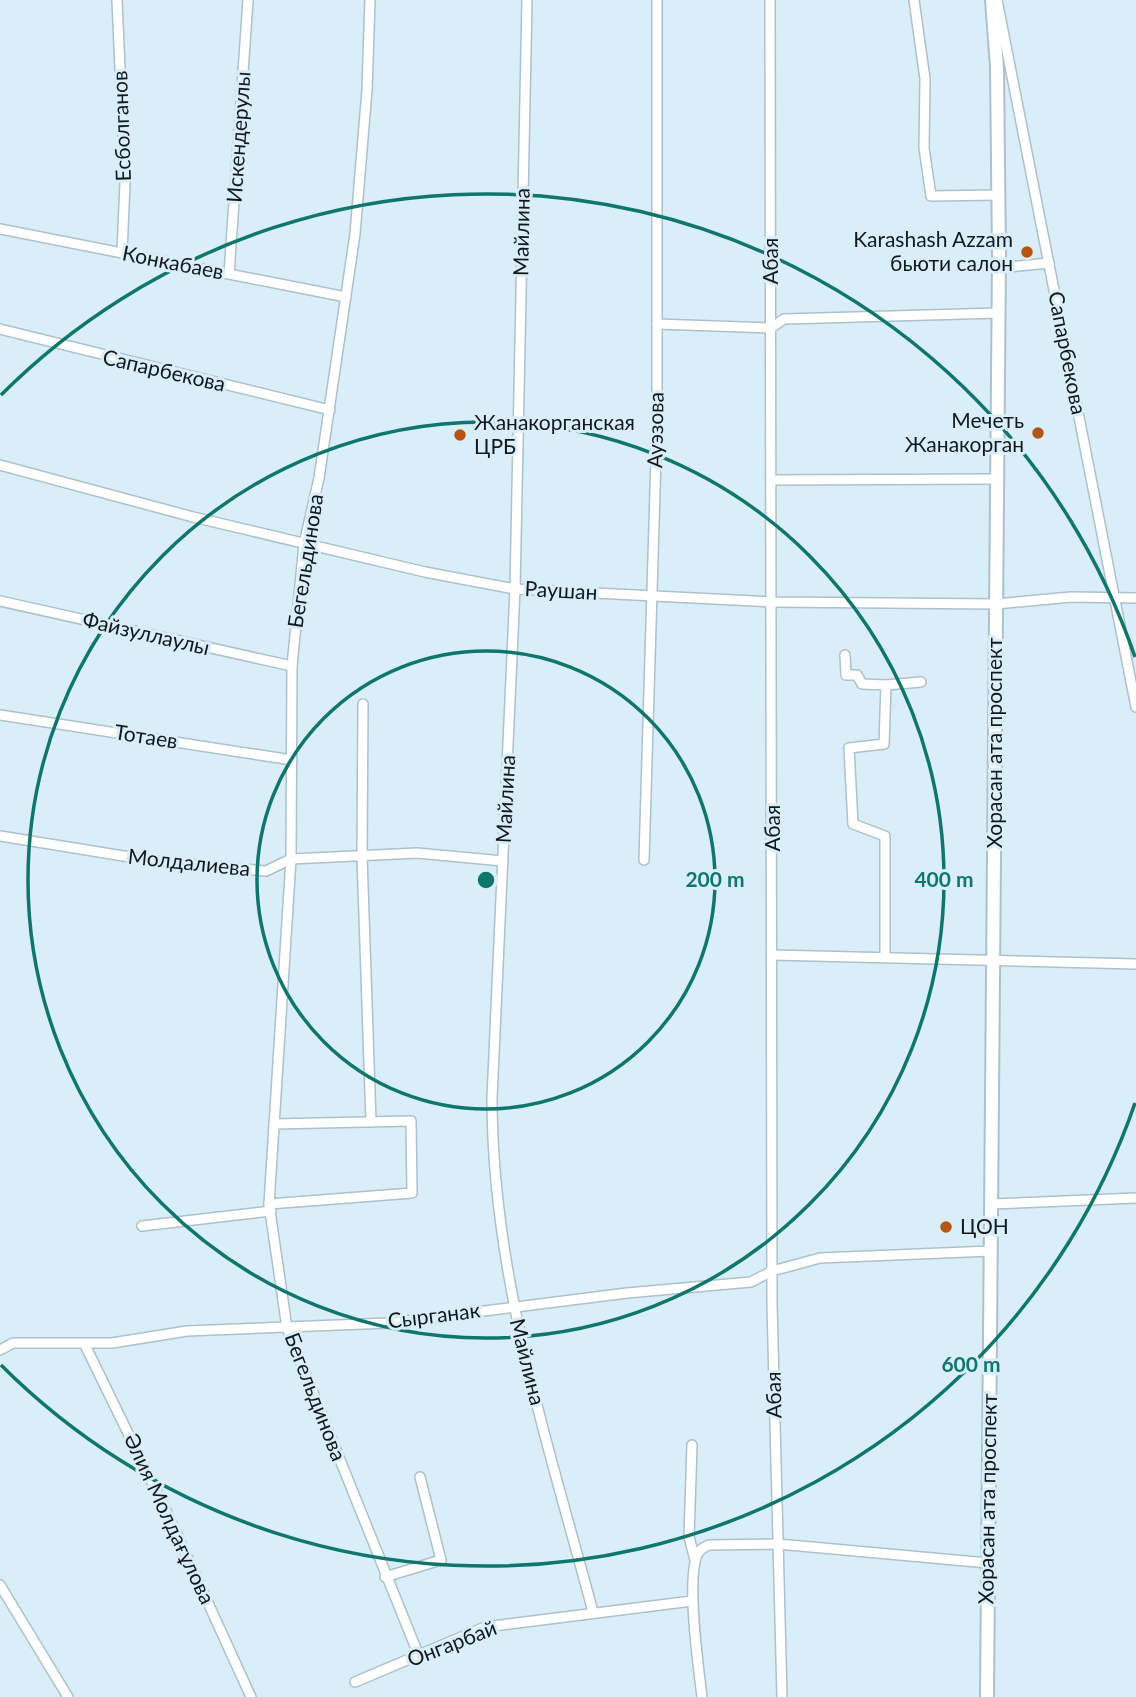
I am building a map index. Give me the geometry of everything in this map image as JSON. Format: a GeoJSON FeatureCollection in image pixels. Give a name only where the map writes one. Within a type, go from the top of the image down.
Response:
{"type":"FeatureCollection","features":[{"type":"Feature","properties":{"kind":"main road","name":"Хорасан ата проспект"},"geometry":{"type":"LineString","coordinates":[[986,1697],[999,313],[995,0]]}},
{"type":"Feature","properties":{"kind":"street","name":"Есболганов"},"geometry":{"type":"LineString","coordinates":[[117,0],[125,183],[122,252]]}},
{"type":"Feature","properties":{"kind":"street","name":"Искендерулы"},"geometry":{"type":"LineString","coordinates":[[229,274],[248,0]]}},
{"type":"Feature","properties":{"kind":"street","name":"Бегельдинова"},"geometry":{"type":"LineString","coordinates":[[370,0],[366,103],[346,297],[319,478],[304,544],[292,666],[291,859],[270,1208],[287,1328],[419,1656]]}},
{"type":"Feature","properties":{"kind":"street","name":"Майлина"},"geometry":{"type":"LineString","coordinates":[[527,0],[515,589],[492,1159],[513,1307],[593,1612]]}},
{"type":"Feature","properties":{"kind":"street","name":"Ауэзова"},"geometry":{"type":"LineString","coordinates":[[644,860],[654,596],[657,0]]}},
{"type":"Feature","properties":{"kind":"street","name":"Абая"},"geometry":{"type":"LineString","coordinates":[[770,0],[772,1271],[782,1697]]}},
{"type":"Feature","properties":{"kind":"street"},"geometry":{"type":"LineString","coordinates":[[915,0],[925,79],[924,148],[931,196],[998,195]]}},
{"type":"Feature","properties":{"kind":"street","name":"Сапарбекова"},"geometry":{"type":"LineString","coordinates":[[995,0],[1136,707]]}},
{"type":"Feature","properties":{"kind":"street","name":"Конкабаев"},"geometry":{"type":"LineString","coordinates":[[0,229],[346,297]]}},
{"type":"Feature","properties":{"kind":"street"},"geometry":{"type":"LineString","coordinates":[[999,268],[1049,262]]}},
{"type":"Feature","properties":{"kind":"street"},"geometry":{"type":"LineString","coordinates":[[657,324],[771,328],[784,319],[999,313]]}},
{"type":"Feature","properties":{"kind":"street","name":"Сапарбекова"},"geometry":{"type":"LineString","coordinates":[[0,329],[330,410]]}},
{"type":"Feature","properties":{"kind":"street","name":"Раушан"},"geometry":{"type":"LineString","coordinates":[[0,465],[304,544],[425,572],[515,589],[772,602],[996,604],[1071,597],[1136,598]]}},
{"type":"Feature","properties":{"kind":"street"},"geometry":{"type":"LineString","coordinates":[[772,480],[997,479]]}},
{"type":"Feature","properties":{"kind":"street","name":"Файзуллаулы"},"geometry":{"type":"LineString","coordinates":[[0,601],[292,666]]}},
{"type":"Feature","properties":{"kind":"street"},"geometry":{"type":"LineString","coordinates":[[845,655],[846,675],[857,675],[862,684],[921,682]]}},
{"type":"Feature","properties":{"kind":"street"},"geometry":{"type":"LineString","coordinates":[[885,957],[885,836],[853,824],[849,748],[884,744],[886,685]]}},
{"type":"Feature","properties":{"kind":"street"},"geometry":{"type":"LineString","coordinates":[[363,704],[362,856],[371,1122]]}},
{"type":"Feature","properties":{"kind":"street","name":"Тотаев"},"geometry":{"type":"LineString","coordinates":[[0,715],[292,760]]}},
{"type":"Feature","properties":{"kind":"street","name":"Молдалиева"},"geometry":{"type":"LineString","coordinates":[[0,836],[199,867],[266,871],[291,859],[417,853],[503,861]]}},
{"type":"Feature","properties":{"kind":"street"},"geometry":{"type":"LineString","coordinates":[[773,955],[1136,964]]}},
{"type":"Feature","properties":{"kind":"street"},"geometry":{"type":"LineString","coordinates":[[142,1226],[270,1208],[412,1193],[411,1121],[274,1125]]}},
{"type":"Feature","properties":{"kind":"street"},"geometry":{"type":"LineString","coordinates":[[991,1204],[1136,1198]]}},
{"type":"Feature","properties":{"kind":"street","name":"Сырганак"},"geometry":{"type":"LineString","coordinates":[[0,1350],[13,1343],[111,1343],[187,1331],[389,1323],[751,1282],[772,1271],[820,1258],[991,1251]]}},
{"type":"Feature","properties":{"kind":"street","name":"Әлия Молдағұлова"},"geometry":{"type":"LineString","coordinates":[[84,1343],[167,1513],[251,1697]]}},
{"type":"Feature","properties":{"kind":"street"},"geometry":{"type":"LineString","coordinates":[[692,1445],[689,1536],[695,1560],[692,1601],[702,1697]]}},
{"type":"Feature","properties":{"kind":"street"},"geometry":{"type":"LineString","coordinates":[[385,1577],[441,1560],[420,1477]]}},
{"type":"Feature","properties":{"kind":"street"},"geometry":{"type":"LineString","coordinates":[[695,1560],[700,1550],[709,1545],[778,1544],[988,1563]]}},
{"type":"Feature","properties":{"kind":"street"},"geometry":{"type":"LineString","coordinates":[[0,1586],[68,1697]]}},
{"type":"Feature","properties":{"kind":"street"},"geometry":{"type":"LineString","coordinates":[[593,1612],[692,1601]]}},
{"type":"Feature","properties":{"kind":"street","name":"Онгарбай"},"geometry":{"type":"LineString","coordinates":[[355,1682],[485,1627],[593,1612]]}},
{"type":"Feature","properties":{"kind":"place","name":"Karashash Azzam бьюти салон"},"geometry":{"type":"Point","coordinates":[1027,252]}},
{"type":"Feature","properties":{"kind":"place","name":"Мечеть Жанакорган"},"geometry":{"type":"Point","coordinates":[1038,433]}},
{"type":"Feature","properties":{"kind":"place","name":"Жанакорганская ЦРБ"},"geometry":{"type":"Point","coordinates":[460,435]}},
{"type":"Feature","properties":{"kind":"place","name":"ЦОН"},"geometry":{"type":"Point","coordinates":[946,1227]}}]}
